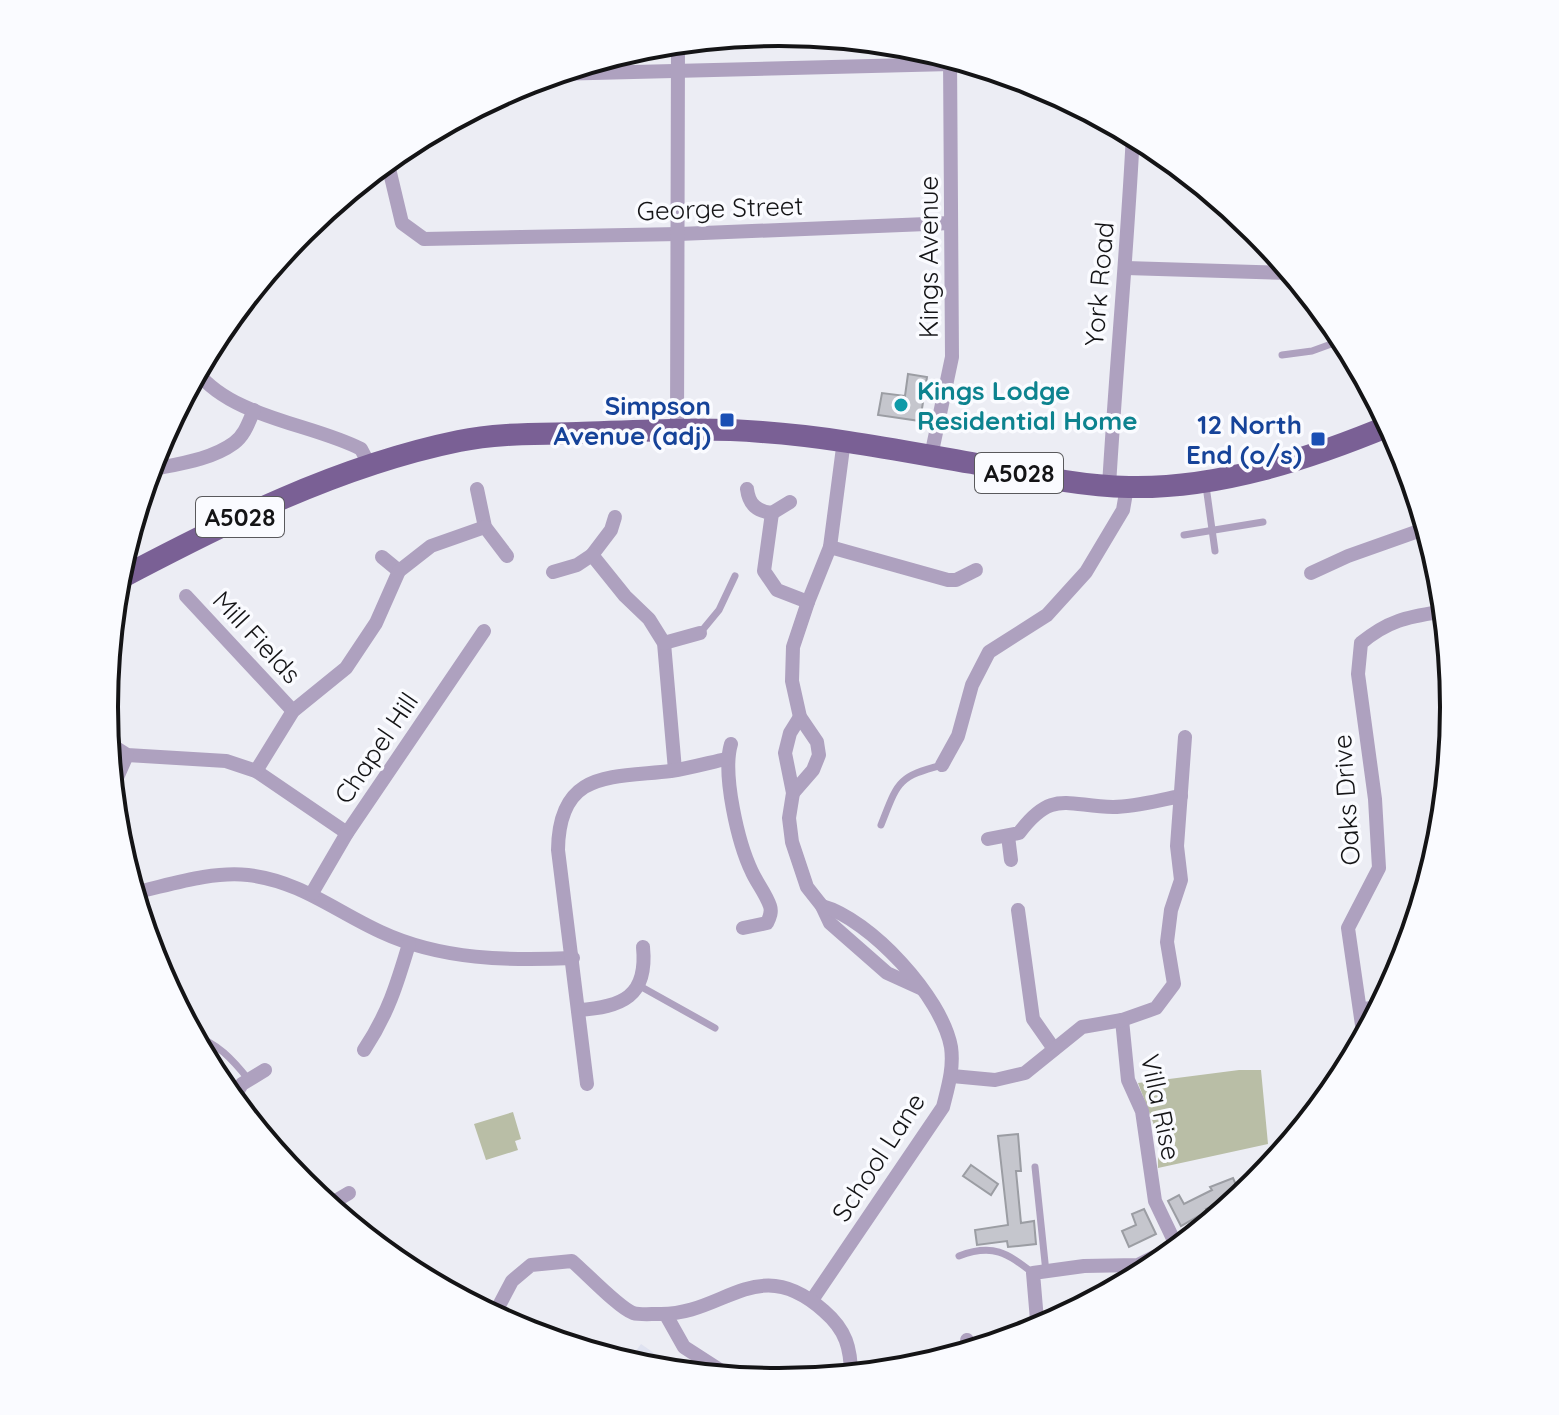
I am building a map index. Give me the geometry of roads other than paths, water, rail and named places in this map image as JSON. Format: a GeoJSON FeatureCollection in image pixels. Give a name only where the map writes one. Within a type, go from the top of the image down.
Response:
{"type":"FeatureCollection","features":[{"type":"Feature","properties":{"kind":"main road","name":"A5028"},"geometry":{"type":"LineString","coordinates":[[132,572],[221,525],[301,491],[370,466],[460,441],[485,438],[538,434],[762,432],[844,440],[1064,482],[1118,486],[1205,481],[1315,454],[1380,429]]}},
{"type":"Feature","properties":{"kind":"street"},"geometry":{"type":"LineString","coordinates":[[677,431],[678,54]]}},
{"type":"Feature","properties":{"kind":"street"},"geometry":{"type":"LineString","coordinates":[[594,73],[919,61]]}},
{"type":"Feature","properties":{"kind":"street","name":"Kings Avenue"},"geometry":{"type":"LineString","coordinates":[[931,456],[952,357],[951,69]]}},
{"type":"Feature","properties":{"kind":"street","name":"York Road"},"geometry":{"type":"LineString","coordinates":[[942,765],[958,736],[972,685],[989,652],[1047,615],[1086,572],[1123,510],[1111,420],[1126,268],[1132,148]]}},
{"type":"Feature","properties":{"kind":"street","name":"George Street"},"geometry":{"type":"LineString","coordinates":[[390,173],[402,223],[424,239],[679,234],[951,223]]}},
{"type":"Feature","properties":{"kind":"street"},"geometry":{"type":"LineString","coordinates":[[1126,268],[1278,273]]}},
{"type":"Feature","properties":{"kind":"street"},"geometry":{"type":"LineString","coordinates":[[205,381],[254,410],[352,444],[361,449],[370,466]]}},
{"type":"Feature","properties":{"kind":"street"},"geometry":{"type":"LineString","coordinates":[[163,467],[197,460],[235,443],[254,410]]}},
{"type":"Feature","properties":{"kind":"street"},"geometry":{"type":"LineString","coordinates":[[793,793],[813,770],[819,755],[817,742],[800,717],[792,681],[793,647],[830,547],[844,440]]}},
{"type":"Feature","properties":{"kind":"street"},"geometry":{"type":"LineString","coordinates":[[477,489],[485,527],[507,556]]}},
{"type":"Feature","properties":{"kind":"street"},"geometry":{"type":"LineString","coordinates":[[747,489],[751,504],[759,512],[772,513],[790,502]]}},
{"type":"Feature","properties":{"kind":"street"},"geometry":{"type":"LineString","coordinates":[[772,513],[764,571],[777,590],[808,602]]}},
{"type":"Feature","properties":{"kind":"street"},"geometry":{"type":"LineString","coordinates":[[553,572],[577,565],[592,555],[611,530],[615,517]]}},
{"type":"Feature","properties":{"kind":"street","name":"Mill Fields"},"geometry":{"type":"LineString","coordinates":[[256,771],[293,711],[346,668],[376,623],[399,571],[431,546],[485,527]]}},
{"type":"Feature","properties":{"kind":"street"},"geometry":{"type":"LineString","coordinates":[[1311,573],[1417,532]]}},
{"type":"Feature","properties":{"kind":"street"},"geometry":{"type":"LineString","coordinates":[[830,547],[948,580],[956,580],[976,570]]}},
{"type":"Feature","properties":{"kind":"street"},"geometry":{"type":"LineString","coordinates":[[592,555],[625,596],[649,619],[664,643],[675,770]]}},
{"type":"Feature","properties":{"kind":"street"},"geometry":{"type":"LineString","coordinates":[[382,557],[399,571]]}},
{"type":"Feature","properties":{"kind":"street","name":"Mill Fields"},"geometry":{"type":"LineString","coordinates":[[186,596],[293,711]]}},
{"type":"Feature","properties":{"kind":"street","name":"Oaks Drive"},"geometry":{"type":"LineString","coordinates":[[1361,1021],[1348,928],[1379,868],[1375,799],[1358,674],[1361,643],[1380,627],[1403,618],[1434,613]]}},
{"type":"Feature","properties":{"kind":"street","name":"Chapel Hill"},"geometry":{"type":"LineString","coordinates":[[312,893],[347,833],[484,631]]}},
{"type":"Feature","properties":{"kind":"street"},"geometry":{"type":"LineString","coordinates":[[664,643],[700,633]]}},
{"type":"Feature","properties":{"kind":"street","name":"School Lane"},"geometry":{"type":"LineString","coordinates":[[800,717],[790,733],[785,753],[793,793],[789,818],[792,842],[807,887],[822,906],[830,923],[887,973],[921,988],[943,1021],[951,1047],[952,1076],[943,1107],[812,1300]]}},
{"type":"Feature","properties":{"kind":"street"},"geometry":{"type":"LineString","coordinates":[[952,1076],[995,1080],[1025,1073],[1082,1027],[1122,1020],[1156,1008],[1174,984],[1167,942],[1171,910],[1181,880],[1177,846],[1185,737]]}},
{"type":"Feature","properties":{"kind":"street"},"geometry":{"type":"LineString","coordinates":[[731,744],[726,759],[738,834],[751,871],[770,906],[771,915],[767,923],[743,928]]}},
{"type":"Feature","properties":{"kind":"street"},"geometry":{"type":"LineString","coordinates":[[119,750],[127,755],[226,761],[256,771],[347,833]]}},
{"type":"Feature","properties":{"kind":"street"},"geometry":{"type":"LineString","coordinates":[[121,769],[127,755]]}},
{"type":"Feature","properties":{"kind":"street"},"geometry":{"type":"LineString","coordinates":[[587,1084],[558,850],[558,833],[564,811],[574,795],[590,782],[726,759]]}},
{"type":"Feature","properties":{"kind":"street"},"geometry":{"type":"LineString","coordinates":[[988,839],[1019,833],[1033,814],[1054,802],[1116,807],[1181,796]]}},
{"type":"Feature","properties":{"kind":"street"},"geometry":{"type":"LineString","coordinates":[[1008,836],[1011,860]]}},
{"type":"Feature","properties":{"kind":"street"},"geometry":{"type":"LineString","coordinates":[[144,890],[211,875],[246,874],[312,893],[348,915],[409,944],[460,955],[510,960],[573,958]]}},
{"type":"Feature","properties":{"kind":"street"},"geometry":{"type":"LineString","coordinates":[[1018,910],[1033,1019],[1054,1049]]}},
{"type":"Feature","properties":{"kind":"street"},"geometry":{"type":"LineString","coordinates":[[364,1050],[383,1021],[394,996],[409,944]]}},
{"type":"Feature","properties":{"kind":"street"},"geometry":{"type":"LineString","coordinates":[[578,1010],[609,1008],[631,994],[641,982],[645,964],[643,947]]}},
{"type":"Feature","properties":{"kind":"street","name":"Villa Rise"},"geometry":{"type":"LineString","coordinates":[[1122,1020],[1128,1080],[1142,1111],[1155,1201],[1173,1239]]}},
{"type":"Feature","properties":{"kind":"street"},"geometry":{"type":"LineString","coordinates":[[239,1089],[265,1070]]}},
{"type":"Feature","properties":{"kind":"street"},"geometry":{"type":"LineString","coordinates":[[338,1200],[349,1193]]}},
{"type":"Feature","properties":{"kind":"street"},"geometry":{"type":"LineString","coordinates":[[499,1306],[512,1281],[531,1265],[572,1261],[632,1312],[666,1315],[687,1311],[752,1286],[781,1285],[812,1300],[834,1320],[851,1349],[851,1365]]}},
{"type":"Feature","properties":{"kind":"street"},"geometry":{"type":"LineString","coordinates":[[1039,1316],[1040,1272],[1084,1266],[1135,1265]]}},
{"type":"Feature","properties":{"kind":"street"},"geometry":{"type":"LineString","coordinates":[[666,1315],[684,1347],[712,1365]]}},
{"type":"Feature","properties":{"kind":"lane"},"geometry":{"type":"LineString","coordinates":[[1282,355],[1312,351],[1332,344]]}},
{"type":"Feature","properties":{"kind":"lane"},"geometry":{"type":"LineString","coordinates":[[1205,481],[1215,551]]}},
{"type":"Feature","properties":{"kind":"lane"},"geometry":{"type":"LineString","coordinates":[[1184,535],[1263,522]]}},
{"type":"Feature","properties":{"kind":"lane"},"geometry":{"type":"LineString","coordinates":[[700,633],[719,610],[735,576]]}},
{"type":"Feature","properties":{"kind":"lane"},"geometry":{"type":"LineString","coordinates":[[881,825],[892,796],[909,775],[942,765]]}},
{"type":"Feature","properties":{"kind":"lane"},"geometry":{"type":"LineString","coordinates":[[638,985],[715,1028]]}},
{"type":"Feature","properties":{"kind":"lane"},"geometry":{"type":"LineString","coordinates":[[1359,1006],[1370,1005]]}},
{"type":"Feature","properties":{"kind":"lane"},"geometry":{"type":"LineString","coordinates":[[208,1040],[238,1065],[249,1080]]}},
{"type":"Feature","properties":{"kind":"lane"},"geometry":{"type":"LineString","coordinates":[[1035,1167],[1040,1272]]}},
{"type":"Feature","properties":{"kind":"lane"},"geometry":{"type":"LineString","coordinates":[[959,1256],[970,1252],[1000,1251],[1040,1272]]}},
{"type":"Feature","properties":{"kind":"place","name":"Kings Lodge Residential Home"},"geometry":{"type":"Point","coordinates":[901,405]}},
{"type":"Feature","properties":{"kind":"place","name":"Simpson Avenue (adj)"},"geometry":{"type":"Point","coordinates":[727,420]}},
{"type":"Feature","properties":{"kind":"place","name":"12 North End (o/s)"},"geometry":{"type":"Point","coordinates":[1318,439]}}]}
